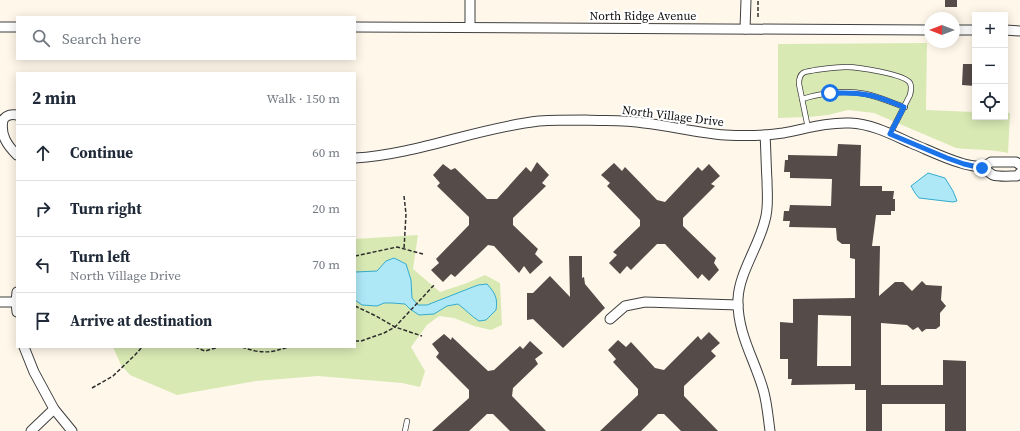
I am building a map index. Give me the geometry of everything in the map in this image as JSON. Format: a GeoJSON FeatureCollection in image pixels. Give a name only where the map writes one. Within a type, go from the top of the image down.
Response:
{"type":"FeatureCollection","features":[{"type":"Feature","properties":{"kind":"street"},"geometry":{"type":"LineString","coordinates":[[470,0],[470,27]]}},
{"type":"Feature","properties":{"kind":"street"},"geometry":{"type":"LineString","coordinates":[[745,29],[746,0]]}},
{"type":"Feature","properties":{"kind":"street"},"geometry":{"type":"LineString","coordinates":[[0,27],[16,27]]}},
{"type":"Feature","properties":{"kind":"street","name":"North Ridge Avenue"},"geometry":{"type":"LineString","coordinates":[[356,27],[924,30]]}},
{"type":"Feature","properties":{"kind":"street"},"geometry":{"type":"LineString","coordinates":[[960,30],[972,30]]}},
{"type":"Feature","properties":{"kind":"street"},"geometry":{"type":"LineString","coordinates":[[1008,30],[1020,30]]}},
{"type":"Feature","properties":{"kind":"street"},"geometry":{"type":"LineString","coordinates":[[16,115],[12,114],[5,118],[0,125],[4,142],[16,153]]}},
{"type":"Feature","properties":{"kind":"street","name":"North Village Drive"},"geometry":{"type":"LineString","coordinates":[[356,158],[408,150],[521,124],[559,120],[643,123],[726,135],[765,135],[836,123],[861,124],[876,128],[947,158],[982,168],[994,175],[1017,176],[1020,173]]}},
{"type":"Feature","properties":{"kind":"street"},"geometry":{"type":"LineString","coordinates":[[765,135],[768,200],[766,218],[761,235],[740,285],[738,305],[741,328],[763,390],[770,431]]}},
{"type":"Feature","properties":{"kind":"street"},"geometry":{"type":"LineString","coordinates":[[982,168],[991,162],[1016,162],[1020,165]]}},
{"type":"Feature","properties":{"kind":"street"},"geometry":{"type":"LineString","coordinates":[[0,302],[16,297]]}},
{"type":"Feature","properties":{"kind":"street"},"geometry":{"type":"LineString","coordinates":[[610,319],[625,306],[645,302],[738,305]]}},
{"type":"Feature","properties":{"kind":"street"},"geometry":{"type":"LineString","coordinates":[[24,348],[34,372],[54,409],[72,431]]}},
{"type":"Feature","properties":{"kind":"street"},"geometry":{"type":"LineString","coordinates":[[31,431],[54,409]]}},
{"type":"Feature","properties":{"kind":"lane"},"geometry":{"type":"LineString","coordinates":[[808,128],[799,81],[803,73],[827,68],[846,67],[891,74],[910,82],[912,90],[890,134]]}},
{"type":"Feature","properties":{"kind":"lane"},"geometry":{"type":"LineString","coordinates":[[802,99],[830,93],[859,93],[877,97],[904,107]]}},
{"type":"Feature","properties":{"kind":"lane"},"geometry":{"type":"LineString","coordinates":[[405,431],[407,421]]}},
{"type":"Feature","properties":{"kind":"path"},"geometry":{"type":"LineString","coordinates":[[758,0],[758,17]]}},
{"type":"Feature","properties":{"kind":"path"},"geometry":{"type":"LineString","coordinates":[[404,196],[406,214],[404,249]]}},
{"type":"Feature","properties":{"kind":"path"},"geometry":{"type":"LineString","coordinates":[[356,256],[396,247],[423,254]]}},
{"type":"Feature","properties":{"kind":"path"},"geometry":{"type":"LineString","coordinates":[[356,341],[361,341],[384,333],[395,327],[435,284]]}},
{"type":"Feature","properties":{"kind":"path"},"geometry":{"type":"LineString","coordinates":[[356,306],[395,327],[422,336]]}},
{"type":"Feature","properties":{"kind":"path"},"geometry":{"type":"LineString","coordinates":[[92,388],[113,376],[141,348]]}},
{"type":"Feature","properties":{"kind":"path"},"geometry":{"type":"LineString","coordinates":[[198,348],[205,351],[216,348]]}},
{"type":"Feature","properties":{"kind":"path"},"geometry":{"type":"LineString","coordinates":[[246,348],[260,352],[275,352],[285,348]]}},
{"type":"Feature","properties":{"kind":"green space"},"geometry":{"type":"Polygon","coordinates":[[[924,43],[924,48],[927,48],[926,110],[972,112],[972,120],[1008,120],[1008,113],[1010,113],[1008,153],[956,148],[874,113],[848,110],[828,115],[778,118],[778,44],[924,43]]]}},
{"type":"Feature","properties":{"kind":"green space"},"geometry":{"type":"Polygon","coordinates":[[[418,235],[413,269],[440,292],[485,275],[500,283],[502,325],[491,330],[474,326],[454,318],[439,316],[427,325],[411,347],[425,371],[420,387],[402,383],[318,376],[256,381],[177,395],[130,375],[121,365],[113,348],[356,348],[356,239],[418,235]]]}},
{"type":"Feature","properties":{"kind":"water"},"geometry":{"type":"Polygon","coordinates":[[[928,173],[945,178],[957,201],[953,202],[919,198],[911,186],[928,173]]]}},
{"type":"Feature","properties":{"kind":"water"},"geometry":{"type":"Polygon","coordinates":[[[394,258],[406,264],[411,280],[412,298],[418,305],[427,305],[478,285],[487,284],[495,296],[497,302],[496,310],[486,320],[479,321],[458,304],[447,306],[434,314],[419,315],[405,304],[384,303],[377,306],[362,305],[356,301],[356,272],[377,271],[386,261],[394,258]]]}},
{"type":"Feature","properties":{"kind":"building"},"geometry":{"type":"Polygon","coordinates":[[[945,0],[957,0],[957,7],[945,7],[945,0]]]}},
{"type":"Feature","properties":{"kind":"building"},"geometry":{"type":"Polygon","coordinates":[[[963,64],[972,64],[972,86],[962,85],[963,64]]]}},
{"type":"Feature","properties":{"kind":"building"},"geometry":{"type":"Polygon","coordinates":[[[838,144],[861,145],[860,186],[882,186],[882,191],[894,191],[893,199],[895,199],[895,211],[891,211],[891,215],[876,215],[872,246],[880,246],[879,296],[895,282],[903,282],[912,291],[922,281],[926,285],[942,286],[941,300],[946,306],[940,313],[940,326],[936,329],[926,329],[922,332],[918,327],[913,330],[907,325],[881,323],[881,385],[943,385],[943,360],[966,361],[966,431],[945,431],[945,404],[882,404],[882,431],[866,431],[866,390],[855,390],[855,384],[791,385],[792,379],[788,379],[788,359],[780,359],[780,322],[793,323],[793,299],[855,298],[855,259],[850,258],[850,244],[842,244],[837,240],[836,228],[789,227],[790,221],[783,221],[784,211],[789,211],[790,205],[831,206],[832,179],[790,178],[790,172],[784,172],[785,160],[788,160],[788,155],[837,156],[838,144]],[[818,315],[817,366],[851,366],[851,316],[818,315]]]}},
{"type":"Feature","properties":{"kind":"building"},"geometry":{"type":"Polygon","coordinates":[[[537,162],[549,175],[542,183],[546,186],[513,218],[513,225],[538,249],[535,254],[543,262],[530,274],[524,266],[519,273],[494,246],[488,245],[455,277],[451,274],[443,282],[431,270],[439,263],[436,259],[469,225],[469,217],[437,186],[440,183],[433,175],[443,164],[451,170],[455,168],[487,199],[497,199],[526,167],[531,172],[537,162]]]}},
{"type":"Feature","properties":{"kind":"building"},"geometry":{"type":"Polygon","coordinates":[[[614,163],[622,171],[625,167],[657,200],[665,202],[698,167],[702,171],[709,164],[720,176],[711,184],[715,186],[683,218],[683,226],[716,258],[714,263],[719,270],[709,281],[702,274],[698,279],[665,244],[657,244],[631,270],[627,266],[620,274],[609,263],[617,255],[613,252],[640,226],[640,220],[607,186],[610,183],[601,175],[614,163]]]}},
{"type":"Feature","properties":{"kind":"building"},"geometry":{"type":"Polygon","coordinates":[[[569,256],[582,256],[582,278],[584,277],[585,284],[605,308],[563,348],[533,319],[527,320],[527,293],[533,293],[550,276],[570,297],[569,256]]]}},
{"type":"Feature","properties":{"kind":"building"},"geometry":{"type":"Polygon","coordinates":[[[709,332],[720,343],[711,351],[716,356],[684,386],[684,396],[718,431],[681,431],[664,414],[658,414],[641,431],[600,431],[638,395],[638,389],[613,362],[616,359],[608,350],[618,340],[626,347],[631,342],[655,368],[664,370],[698,336],[701,340],[709,332]]]}},
{"type":"Feature","properties":{"kind":"building"},"geometry":{"type":"Polygon","coordinates":[[[444,334],[451,340],[452,337],[488,371],[494,370],[520,346],[523,349],[530,341],[543,353],[535,359],[538,364],[513,388],[512,396],[546,431],[510,431],[493,414],[487,414],[469,431],[432,431],[469,398],[469,390],[436,357],[439,353],[432,344],[444,334]]]}},
{"type":"Feature","properties":{"kind":"route"},"geometry":{"type":"LineString","coordinates":[[830,93],[867,94],[904,107],[890,134],[947,158],[982,168]]}}]}
